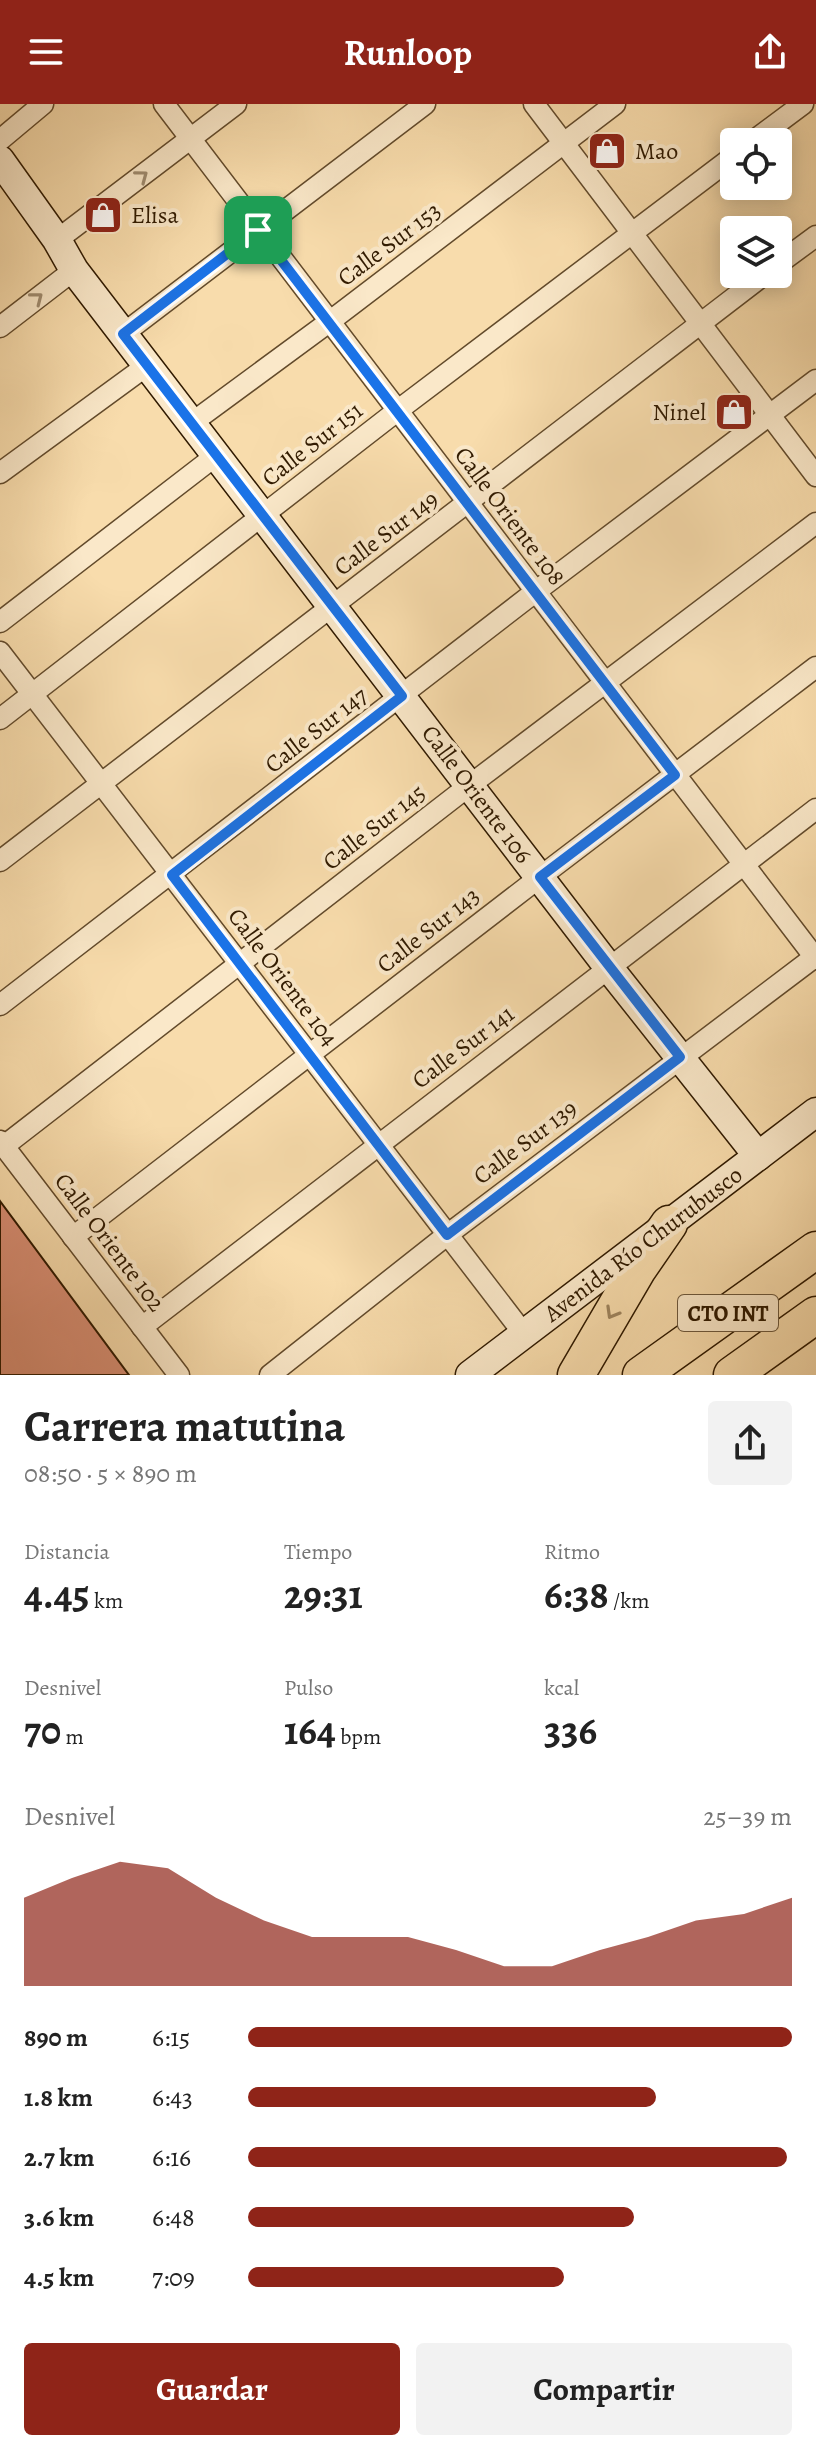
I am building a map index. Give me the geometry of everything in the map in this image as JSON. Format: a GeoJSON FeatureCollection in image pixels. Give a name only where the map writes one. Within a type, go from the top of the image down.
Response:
{"type":"FeatureCollection","features":[{"type":"Feature","properties":{"kind":"highway"},"geometry":{"type":"LineString","coordinates":[[576,1375],[638,1269],[669,1224]]}},
{"type":"Feature","properties":{"kind":"highway","name":"CTO INT"},"geometry":{"type":"LineString","coordinates":[[641,1375],[816,1250]]}},
{"type":"Feature","properties":{"kind":"highway","name":"CTO INT"},"geometry":{"type":"LineString","coordinates":[[732,1375],[816,1315]]}},
{"type":"Feature","properties":{"kind":"street"},"geometry":{"type":"LineString","coordinates":[[0,140],[43,104]]}},
{"type":"Feature","properties":{"kind":"street","name":"Calle Oriente 108"},"geometry":{"type":"LineString","coordinates":[[164,104],[815,957]]}},
{"type":"Feature","properties":{"kind":"street"},"geometry":{"type":"LineString","coordinates":[[57,240],[236,104]]}},
{"type":"Feature","properties":{"kind":"street"},"geometry":{"type":"LineString","coordinates":[[123,334],[425,104]]}},
{"type":"Feature","properties":{"kind":"street"},"geometry":{"type":"LineString","coordinates":[[534,104],[816,476]]}},
{"type":"Feature","properties":{"kind":"street","name":"Calle Sur 153"},"geometry":{"type":"LineString","coordinates":[[193,422],[615,104]]}},
{"type":"Feature","properties":{"kind":"street"},"geometry":{"type":"LineString","coordinates":[[771,128],[803,104]]}},
{"type":"Feature","properties":{"kind":"street","name":"Calle Sur 151"},"geometry":{"type":"LineString","coordinates":[[0,719],[397,411],[720,166]]}},
{"type":"Feature","properties":{"kind":"street","name":"Calle Oriente 106"},"geometry":{"type":"LineString","coordinates":[[4,174],[57,240],[74,270],[609,968],[758,1156]]}},
{"type":"Feature","properties":{"kind":"street"},"geometry":{"type":"LineString","coordinates":[[792,254],[816,236]]}},
{"type":"Feature","properties":{"kind":"street"},"geometry":{"type":"LineString","coordinates":[[0,327],[74,270]]}},
{"type":"Feature","properties":{"kind":"street","name":"Calle Sur 149"},"geometry":{"type":"LineString","coordinates":[[0,861],[746,288]]}},
{"type":"Feature","properties":{"kind":"street"},"geometry":{"type":"LineString","coordinates":[[0,473],[149,364]]}},
{"type":"Feature","properties":{"kind":"street","name":"Calle Sur 147"},"geometry":{"type":"LineString","coordinates":[[0,1005],[535,592],[816,380]]}},
{"type":"Feature","properties":{"kind":"street"},"geometry":{"type":"LineString","coordinates":[[0,622],[218,454]]}},
{"type":"Feature","properties":{"kind":"street","name":"Calle Sur 145"},"geometry":{"type":"LineString","coordinates":[[2,1144],[816,523]]}},
{"type":"Feature","properties":{"kind":"street","name":"Calle Oriente 104"},"geometry":{"type":"LineString","coordinates":[[0,652],[524,1334]]}},
{"type":"Feature","properties":{"kind":"street","name":"Calle Sur 143"},"geometry":{"type":"LineString","coordinates":[[73,1237],[816,667]]}},
{"type":"Feature","properties":{"kind":"street","name":"Calle Sur 141"},"geometry":{"type":"LineString","coordinates":[[142,1327],[816,809]]}},
{"type":"Feature","properties":{"kind":"street","name":"Calle Sur 139"},"geometry":{"type":"LineString","coordinates":[[270,1375],[447,1235],[815,957]]}},
{"type":"Feature","properties":{"kind":"street","name":"Avenida Río Churubusco"},"geometry":{"type":"LineString","coordinates":[[470,1375],[816,1112]]}},
{"type":"Feature","properties":{"kind":"street","name":"Calle Oriente 102"},"geometry":{"type":"LineString","coordinates":[[2,1144],[179,1375]]}},
{"type":"Feature","properties":{"kind":"building"},"geometry":{"type":"Polygon","coordinates":[[[0,1201],[129,1375],[0,1375],[0,1201]]]}},
{"type":"Feature","properties":{"kind":"place","name":"Mao"},"geometry":{"type":"Point","coordinates":[607,151]}},
{"type":"Feature","properties":{"kind":"place","name":"Elisa"},"geometry":{"type":"Point","coordinates":[103,215]}},
{"type":"Feature","properties":{"kind":"place","name":"Ninel"},"geometry":{"type":"Point","coordinates":[734,412]}},
{"type":"Feature","properties":{"kind":"route"},"geometry":{"type":"LineString","coordinates":[[258,230],[675,775],[540,877],[680,1057],[447,1235],[172,875],[402,696],[123,334],[258,230]]}}]}
